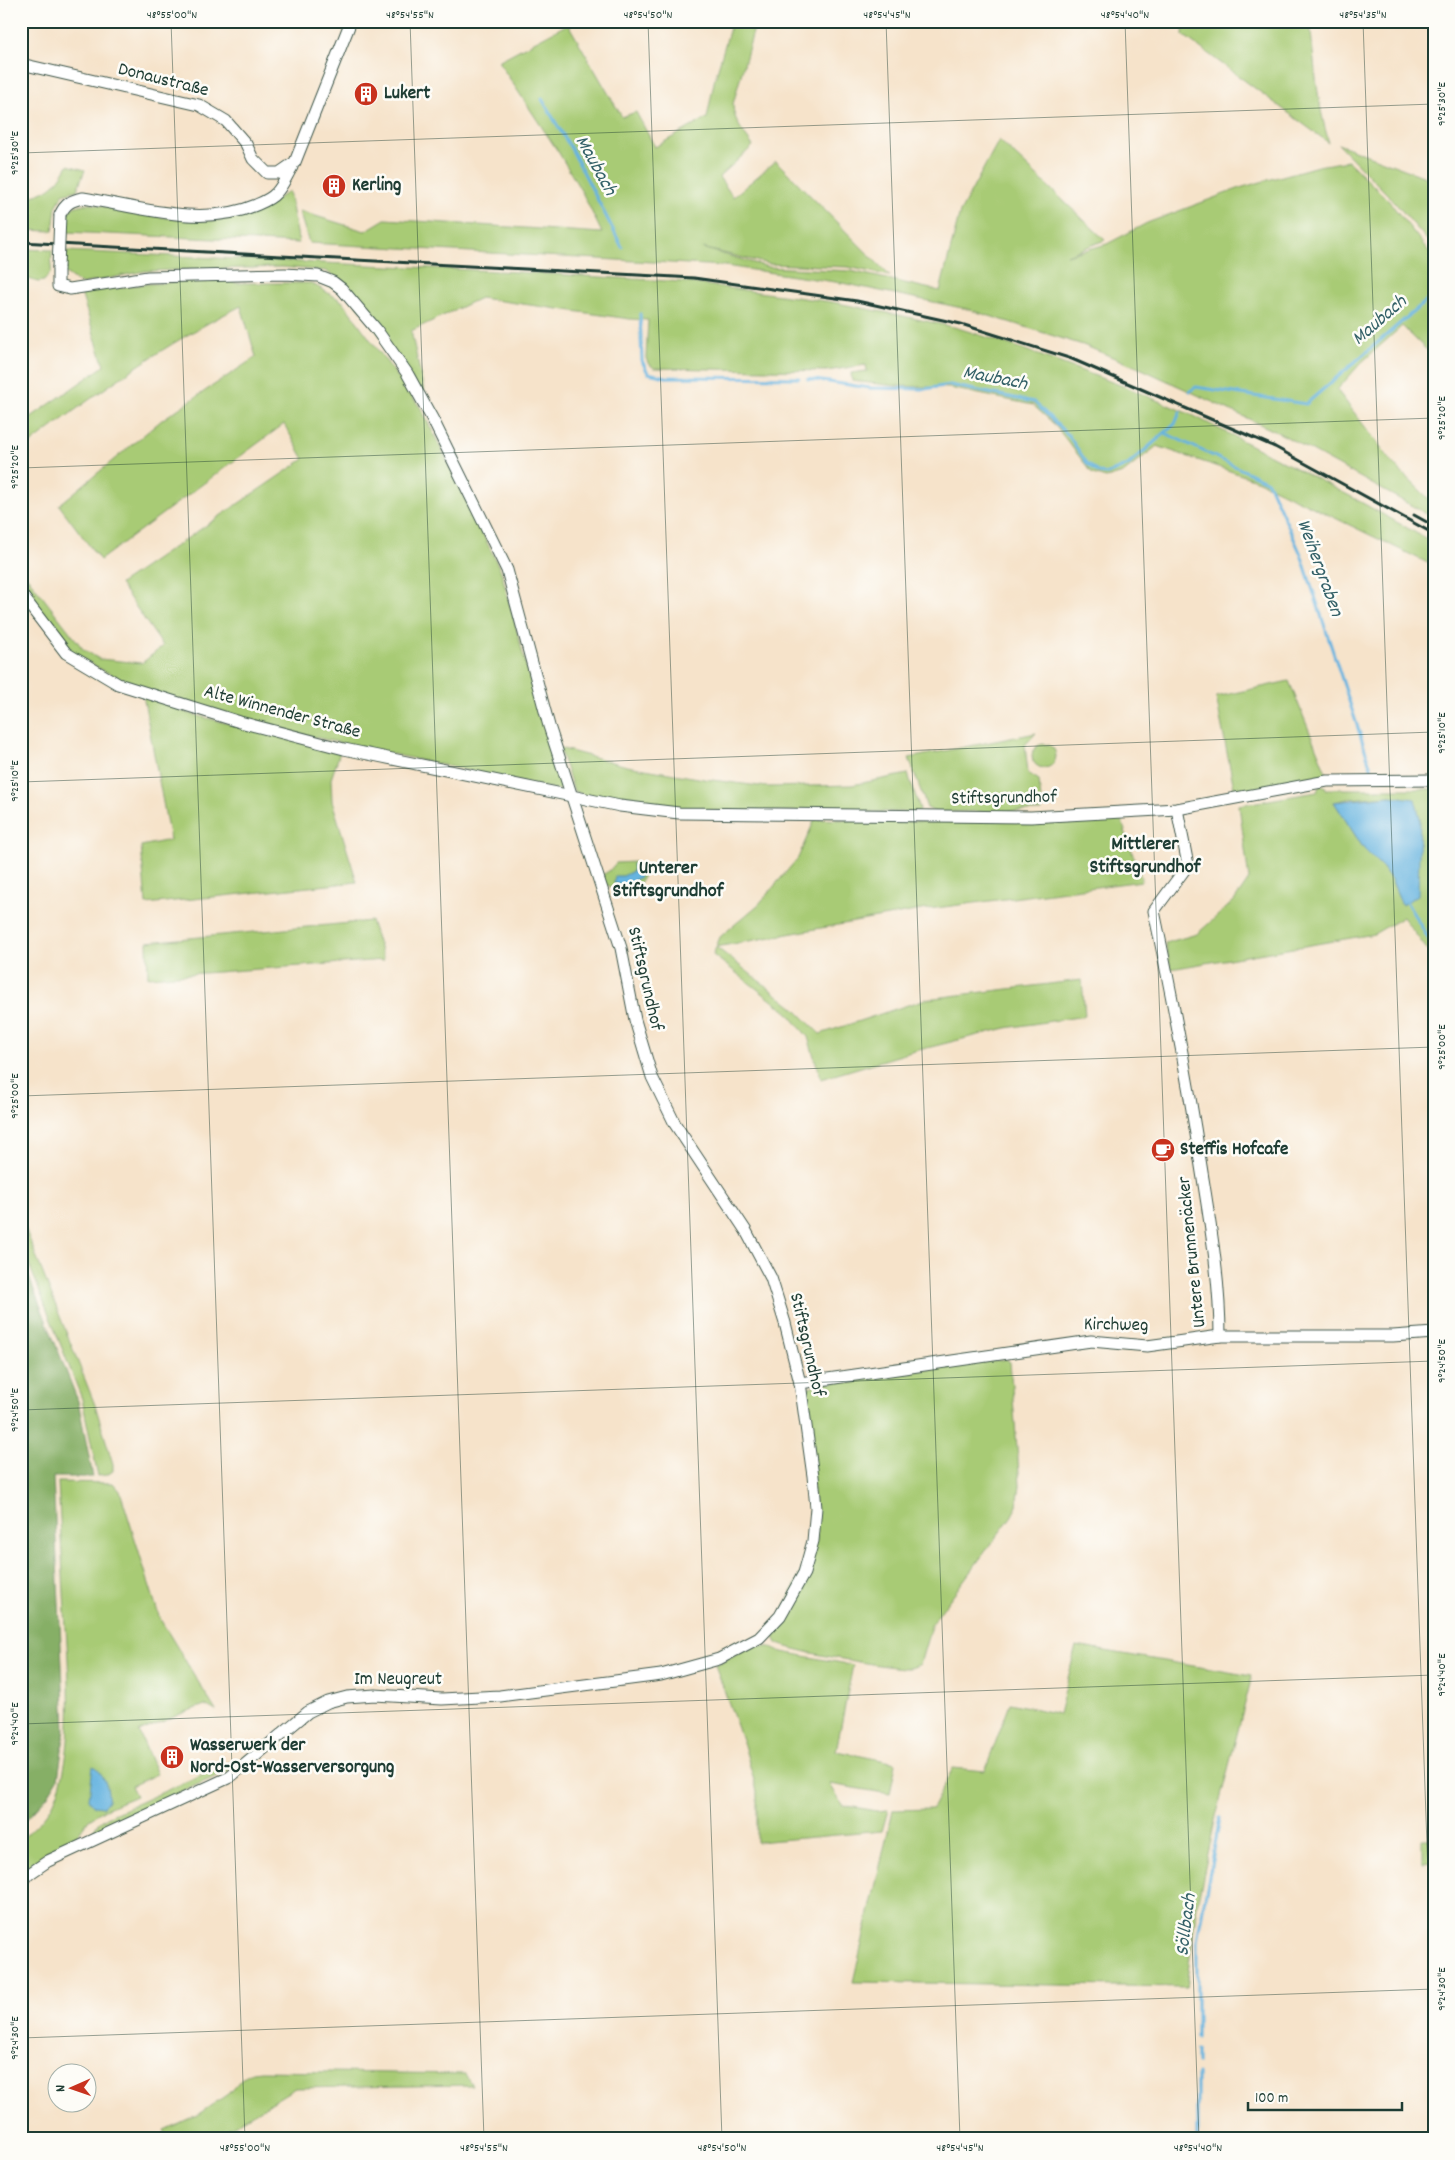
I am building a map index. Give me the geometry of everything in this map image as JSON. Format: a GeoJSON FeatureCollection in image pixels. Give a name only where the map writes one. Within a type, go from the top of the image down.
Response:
{"type":"FeatureCollection","features":[{"type":"Feature","properties":{"kind":"street"},"geometry":{"type":"LineString","coordinates":[[351,21],[295,162],[276,193],[246,209],[206,216],[168,212],[83,198],[74,199],[66,204],[60,215],[58,286],[70,289],[148,278],[285,274],[318,276],[333,282],[342,289],[376,329],[407,373],[433,420],[507,570],[549,726],[572,796]]}},
{"type":"Feature","properties":{"kind":"street","name":"Donaustraße"},"geometry":{"type":"LineString","coordinates":[[21,64],[199,104],[226,121],[246,144],[253,158],[267,173],[279,173],[295,162]]}},
{"type":"Feature","properties":{"kind":"street","name":"Alte Winnender Straße"},"geometry":{"type":"LineString","coordinates":[[21,594],[66,653],[118,684],[240,722],[344,749],[572,796]]}},
{"type":"Feature","properties":{"kind":"street","name":"Stiftsgrundhof"},"geometry":{"type":"LineString","coordinates":[[759,1638],[780,1616],[793,1595],[804,1573],[813,1541],[816,1508],[800,1383],[779,1302],[764,1263],[746,1231],[675,1124],[652,1076],[635,1020],[621,948],[572,796],[620,806],[679,813],[1022,817],[1177,809],[1327,781],[1434,780]]}},
{"type":"Feature","properties":{"kind":"street","name":"Untere Brunnenäcker"},"geometry":{"type":"LineString","coordinates":[[1177,809],[1188,865],[1154,911],[1175,1008],[1215,1252],[1220,1336]]}},
{"type":"Feature","properties":{"kind":"street","name":"Kirchweg"},"geometry":{"type":"LineString","coordinates":[[800,1383],[1091,1341],[1147,1346],[1220,1336],[1393,1336],[1434,1333]]}},
{"type":"Feature","properties":{"kind":"street","name":"Im Neugreut"},"geometry":{"type":"LineString","coordinates":[[21,1883],[29,1874],[48,1861],[230,1777],[308,1712],[328,1702],[347,1696],[375,1695],[442,1698],[500,1696],[652,1676],[719,1659],[759,1638]]}},
{"type":"Feature","properties":{"kind":"green space"},"geometry":{"type":"Polygon","coordinates":[[[732,21],[756,21],[733,104],[737,121],[753,146],[719,177],[733,197],[776,161],[890,276],[848,267],[769,264],[702,248],[768,267],[851,271],[940,291],[960,212],[999,140],[1105,240],[1067,255],[1107,244],[1147,223],[1243,187],[1318,166],[1348,161],[1388,200],[1434,258],[1434,357],[1402,326],[1361,363],[1337,390],[1395,466],[1434,504],[1434,518],[1283,435],[1144,370],[1083,345],[967,309],[842,283],[725,266],[309,243],[299,211],[365,231],[385,219],[602,233],[583,194],[559,153],[498,61],[568,24],[622,117],[636,112],[655,147],[707,118],[714,82],[732,21]]]}},
{"type":"Feature","properties":{"kind":"green space"},"geometry":{"type":"Polygon","coordinates":[[[1184,21],[1310,21],[1319,98],[1329,143],[1183,35],[1184,21]]]}},
{"type":"Feature","properties":{"kind":"green space"},"geometry":{"type":"Polygon","coordinates":[[[1434,126],[1434,248],[1390,197],[1338,144],[1428,178],[1434,126]]]}},
{"type":"Feature","properties":{"kind":"green space"},"geometry":{"type":"Polygon","coordinates":[[[68,165],[85,170],[77,190],[63,194],[56,207],[53,231],[21,230],[21,198],[44,192],[50,188],[59,179],[68,165]]]}},
{"type":"Feature","properties":{"kind":"green space"},"geometry":{"type":"Polygon","coordinates":[[[289,191],[299,243],[66,232],[68,213],[79,205],[92,204],[164,217],[207,221],[250,212],[272,202],[289,191]]]}},
{"type":"Feature","properties":{"kind":"green space"},"geometry":{"type":"Polygon","coordinates":[[[21,249],[52,250],[51,272],[44,281],[38,282],[21,277],[21,249]]]}},
{"type":"Feature","properties":{"kind":"green space"},"geometry":{"type":"Polygon","coordinates":[[[66,251],[517,272],[684,282],[832,302],[958,328],[1017,347],[1128,388],[1194,416],[1350,496],[1434,543],[1434,566],[1259,481],[1157,446],[1123,473],[1106,478],[1093,474],[1054,424],[1033,405],[950,388],[897,386],[852,381],[851,373],[867,371],[866,365],[826,371],[654,368],[648,363],[646,358],[648,320],[480,298],[411,331],[426,399],[341,282],[326,271],[282,267],[145,271],[81,284],[64,272],[66,251]]]}},
{"type":"Feature","properties":{"kind":"green space"},"geometry":{"type":"Polygon","coordinates":[[[232,279],[235,283],[311,283],[342,301],[422,410],[501,571],[535,699],[562,781],[561,788],[558,790],[286,731],[151,691],[104,671],[69,651],[21,586],[21,569],[83,649],[99,659],[142,663],[163,646],[120,584],[304,459],[284,424],[100,560],[59,505],[163,419],[256,357],[241,306],[155,355],[74,411],[21,451],[21,424],[104,366],[81,293],[146,284],[232,279]]]}},
{"type":"Feature","properties":{"kind":"green space"},"geometry":{"type":"Polygon","coordinates":[[[1289,681],[1328,777],[1235,793],[1216,697],[1289,681]]]}},
{"type":"Feature","properties":{"kind":"green space"},"geometry":{"type":"Polygon","coordinates":[[[143,695],[187,713],[340,752],[331,779],[332,801],[357,882],[146,904],[141,846],[170,840],[143,695]]]}},
{"type":"Feature","properties":{"kind":"green space"},"geometry":{"type":"Polygon","coordinates":[[[1036,733],[1025,745],[1028,773],[1039,780],[1042,811],[935,812],[927,808],[909,758],[1036,733]]]}},
{"type":"Feature","properties":{"kind":"green space"},"geometry":{"type":"Polygon","coordinates":[[[1044,744],[1052,748],[1056,756],[1052,764],[1044,768],[1036,764],[1032,756],[1036,748],[1044,744]]]}},
{"type":"Feature","properties":{"kind":"green space"},"geometry":{"type":"Polygon","coordinates":[[[559,748],[627,766],[767,787],[852,785],[908,774],[920,809],[919,812],[690,811],[590,797],[574,791],[559,748]]]}},
{"type":"Feature","properties":{"kind":"green space"},"geometry":{"type":"Polygon","coordinates":[[[1319,786],[1325,786],[1326,789],[1434,789],[1434,959],[1403,917],[1374,934],[1171,969],[1165,943],[1197,934],[1234,901],[1249,879],[1239,805],[1317,792],[1319,786]],[[1391,796],[1348,799],[1334,802],[1364,849],[1383,868],[1392,881],[1402,905],[1418,846],[1420,818],[1391,796]]]}},
{"type":"Feature","properties":{"kind":"green space"},"geometry":{"type":"Polygon","coordinates":[[[1120,816],[1142,881],[921,910],[716,947],[720,937],[759,904],[798,858],[815,819],[928,822],[1120,816]]]}},
{"type":"Feature","properties":{"kind":"green space"},"geometry":{"type":"Polygon","coordinates":[[[634,862],[644,869],[644,875],[640,883],[619,891],[605,884],[602,875],[609,871],[616,863],[634,862]]]}},
{"type":"Feature","properties":{"kind":"green space"},"geometry":{"type":"Polygon","coordinates":[[[371,921],[384,960],[148,977],[147,942],[371,921]]]}},
{"type":"Feature","properties":{"kind":"green space"},"geometry":{"type":"Polygon","coordinates":[[[716,947],[794,1008],[820,1034],[926,999],[1082,980],[1085,1016],[1006,1028],[911,1052],[821,1079],[808,1037],[787,1012],[713,955],[716,947]]]}},
{"type":"Feature","properties":{"kind":"green space"},"geometry":{"type":"Polygon","coordinates":[[[21,1218],[95,1405],[113,1464],[113,1471],[107,1475],[98,1476],[82,1399],[21,1244],[21,1218]]]}},
{"type":"Feature","properties":{"kind":"green space"},"geometry":{"type":"Polygon","coordinates":[[[21,1257],[78,1401],[93,1477],[53,1477],[65,1729],[58,1779],[47,1797],[21,1825],[21,1257]]]}},
{"type":"Feature","properties":{"kind":"green space"},"geometry":{"type":"Polygon","coordinates":[[[1006,1359],[1010,1362],[1020,1485],[1017,1506],[1011,1517],[932,1623],[920,1664],[909,1668],[883,1666],[820,1655],[777,1643],[772,1633],[817,1539],[805,1393],[809,1387],[1006,1359]]]}},
{"type":"Feature","properties":{"kind":"green space"},"geometry":{"type":"Polygon","coordinates":[[[58,1482],[113,1483],[120,1491],[160,1619],[216,1711],[205,1705],[139,1732],[157,1774],[131,1786],[136,1796],[105,1809],[89,1819],[71,1843],[45,1852],[21,1875],[21,1840],[52,1806],[60,1786],[68,1737],[69,1684],[58,1482]]]}},
{"type":"Feature","properties":{"kind":"green space"},"geometry":{"type":"Polygon","coordinates":[[[759,1646],[853,1665],[836,1751],[896,1763],[890,1794],[830,1784],[842,1805],[877,1811],[888,1810],[882,1831],[757,1842],[757,1791],[744,1745],[715,1665],[748,1648],[759,1646]]]}},
{"type":"Feature","properties":{"kind":"green space"},"geometry":{"type":"Polygon","coordinates":[[[1076,1646],[1252,1676],[1216,1816],[1197,1905],[1186,1987],[853,1982],[893,1810],[932,1809],[953,1768],[985,1771],[1010,1703],[1059,1714],[1076,1646]]]}},
{"type":"Feature","properties":{"kind":"green space"},"geometry":{"type":"Polygon","coordinates":[[[230,1762],[231,1766],[228,1771],[93,1831],[97,1824],[107,1817],[230,1762]]]}},
{"type":"Feature","properties":{"kind":"green space"},"geometry":{"type":"Polygon","coordinates":[[[1422,1839],[1434,1839],[1434,1862],[1422,1863],[1422,1839]]]}},
{"type":"Feature","properties":{"kind":"green space"},"geometry":{"type":"Polygon","coordinates":[[[252,2072],[465,2074],[472,2085],[295,2088],[211,2139],[168,2139],[164,2130],[197,2115],[228,2094],[243,2077],[252,2072]]]}},
{"type":"Feature","properties":{"kind":"water"},"geometry":{"type":"Polygon","coordinates":[[[1391,796],[1415,799],[1420,818],[1418,895],[1402,905],[1392,881],[1383,868],[1364,849],[1334,802],[1391,796]]]}},
{"type":"Feature","properties":{"kind":"water"},"geometry":{"type":"Polygon","coordinates":[[[632,864],[640,869],[640,877],[625,886],[614,883],[615,876],[623,876],[633,871],[632,864]]]}},
{"type":"Feature","properties":{"kind":"water"},"geometry":{"type":"Polygon","coordinates":[[[93,1766],[99,1771],[107,1785],[108,1800],[103,1807],[94,1806],[89,1799],[93,1766]]]}},
{"type":"Feature","properties":{"kind":"waterway","name":"Maubach"},"geometry":{"type":"LineString","coordinates":[[542,99],[573,152],[622,247]]}},
{"type":"Feature","properties":{"kind":"waterway","name":"Maubach"},"geometry":{"type":"LineString","coordinates":[[1190,391],[1196,387],[1306,404],[1426,301]]}},
{"type":"Feature","properties":{"kind":"waterway","name":"Maubach"},"geometry":{"type":"LineString","coordinates":[[640,314],[642,361],[648,373],[666,377],[799,378]]}},
{"type":"Feature","properties":{"kind":"waterway","name":"Maubach"},"geometry":{"type":"LineString","coordinates":[[808,379],[870,388],[925,389],[950,385],[1034,402],[1068,435],[1087,463],[1099,473],[1107,474],[1128,465],[1175,424],[1180,412]]}},
{"type":"Feature","properties":{"kind":"waterway","name":"Weihergraben"},"geometry":{"type":"LineString","coordinates":[[1165,433],[1268,482],[1301,554],[1373,774]]}},
{"type":"Feature","properties":{"kind":"waterway","name":"Weihergraben"},"geometry":{"type":"LineString","coordinates":[[1407,903],[1434,948]]}},
{"type":"Feature","properties":{"kind":"waterway","name":"Söllbach"},"geometry":{"type":"LineString","coordinates":[[1197,2037],[1197,1940],[1220,1818]]}},
{"type":"Feature","properties":{"kind":"waterway","name":"Söllbach"},"geometry":{"type":"LineString","coordinates":[[1197,2049],[1197,2063]]}},
{"type":"Feature","properties":{"kind":"waterway","name":"Söllbach"},"geometry":{"type":"LineString","coordinates":[[1197,2074],[1197,2139]]}},
{"type":"Feature","properties":{"kind":"railway"},"geometry":{"type":"LineString","coordinates":[[21,242],[694,278],[857,301],[961,324],[1072,359],[1275,447],[1434,534]]}},
{"type":"Feature","properties":{"kind":"railway"},"geometry":{"type":"LineString","coordinates":[[1414,515],[1434,526]]}},
{"type":"Feature","properties":{"kind":"place","name":"Lukert"},"geometry":{"type":"Point","coordinates":[366,94]}},
{"type":"Feature","properties":{"kind":"place","name":"Kerling"},"geometry":{"type":"Point","coordinates":[334,186]}},
{"type":"Feature","properties":{"kind":"place","name":"Steffis Hofcafe"},"geometry":{"type":"Point","coordinates":[1163,1150]}},
{"type":"Feature","properties":{"kind":"place","name":"Wasserwerk der Nord-Ost-Wasserversorgung"},"geometry":{"type":"Point","coordinates":[172,1757]}},
{"type":"Feature","properties":{"kind":"district","name":"Mittlerer Stiftsgrundhof"},"geometry":{"type":"Point","coordinates":[1145,856]}},
{"type":"Feature","properties":{"kind":"district","name":"Unterer Stiftsgrundhof"},"geometry":{"type":"Point","coordinates":[668,880]}}]}
